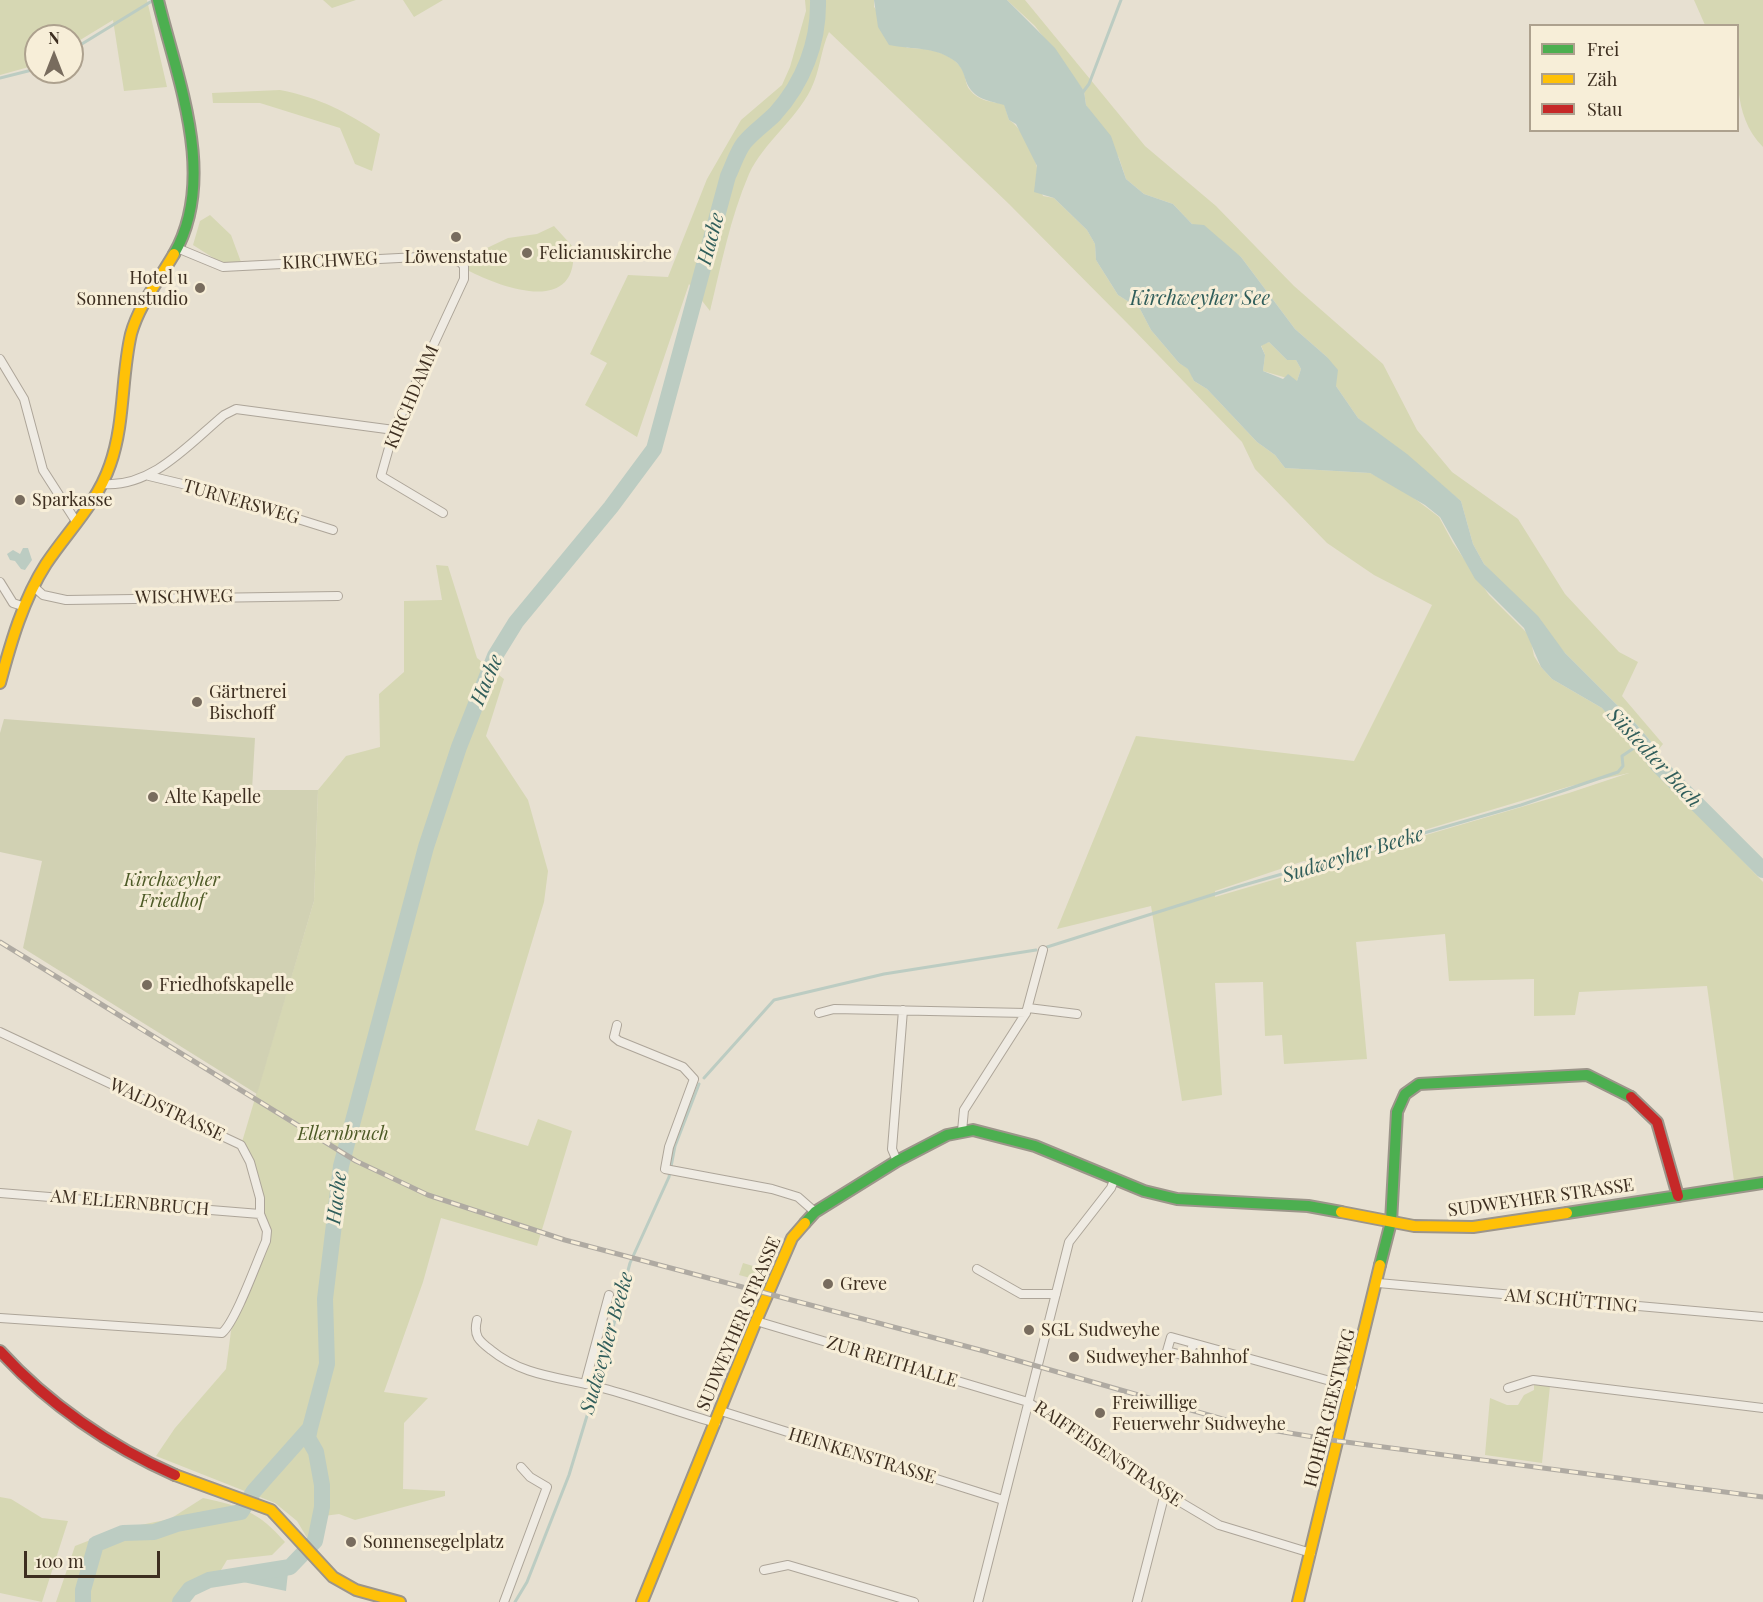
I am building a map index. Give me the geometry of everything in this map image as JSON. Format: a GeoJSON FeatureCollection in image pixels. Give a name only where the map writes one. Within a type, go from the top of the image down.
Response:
{"type":"FeatureCollection","features":[{"type":"Feature","properties":{"kind":"street"},"geometry":{"type":"LineString","coordinates":[[0,683],[22,606],[33,586],[103,484],[118,438],[133,330],[148,295],[177,248],[191,215],[195,176],[158,0]]}},
{"type":"Feature","properties":{"kind":"street","name":"KIRCHWEG"},"geometry":{"type":"LineString","coordinates":[[177,248],[223,267],[438,256],[460,262],[464,266],[460,286]]}},
{"type":"Feature","properties":{"kind":"street","name":"KIRCHDAMM"},"geometry":{"type":"LineString","coordinates":[[443,513],[381,476],[394,430],[460,286]]}},
{"type":"Feature","properties":{"kind":"street"},"geometry":{"type":"LineString","coordinates":[[0,359],[24,399],[43,470],[77,523]]}},
{"type":"Feature","properties":{"kind":"street"},"geometry":{"type":"LineString","coordinates":[[103,484],[129,483],[148,476],[224,415],[236,409],[394,430]]}},
{"type":"Feature","properties":{"kind":"street","name":"TURNERSWEG"},"geometry":{"type":"LineString","coordinates":[[148,476],[211,492],[333,530]]}},
{"type":"Feature","properties":{"kind":"street"},"geometry":{"type":"LineString","coordinates":[[0,582],[13,603],[22,606]]}},
{"type":"Feature","properties":{"kind":"street","name":"WISCHWEG"},"geometry":{"type":"LineString","coordinates":[[33,586],[43,595],[66,600],[338,596]]}},
{"type":"Feature","properties":{"kind":"street"},"geometry":{"type":"LineString","coordinates":[[962,1131],[964,1110],[1027,1010],[1043,950]]}},
{"type":"Feature","properties":{"kind":"street"},"geometry":{"type":"LineString","coordinates":[[819,1013],[834,1009],[1027,1010],[1077,1014]]}},
{"type":"Feature","properties":{"kind":"street"},"geometry":{"type":"LineString","coordinates":[[897,1161],[892,1149],[903,1010]]}},
{"type":"Feature","properties":{"kind":"street"},"geometry":{"type":"LineString","coordinates":[[617,1024],[614,1037],[619,1041],[683,1067],[694,1078],[669,1147],[664,1169],[772,1189],[798,1197],[815,1212]]}},
{"type":"Feature","properties":{"kind":"street","name":"WALDSTRASSE"},"geometry":{"type":"LineString","coordinates":[[0,1032],[241,1145],[250,1162],[260,1198],[260,1214],[267,1231],[266,1241],[227,1329],[216,1335],[0,1318]]}},
{"type":"Feature","properties":{"kind":"street","name":"HOHER GEESTWEG"},"geometry":{"type":"LineString","coordinates":[[1298,1602],[1378,1283],[1391,1222],[1397,1112],[1405,1094],[1419,1084],[1587,1076],[1629,1095],[1657,1122],[1678,1196]]}},
{"type":"Feature","properties":{"kind":"street","name":"SUDWEYHER STRASSE"},"geometry":{"type":"LineString","coordinates":[[642,1602],[792,1238],[815,1212],[897,1161],[947,1135],[962,1131],[992,1132],[1035,1146],[1114,1180],[1177,1199],[1308,1206],[1391,1222],[1457,1228],[1763,1184]]}},
{"type":"Feature","properties":{"kind":"street","name":"RAIFFEISENSTRASSE"},"geometry":{"type":"LineString","coordinates":[[1114,1180],[1111,1188],[1069,1242],[1028,1402],[1165,1493],[1219,1525],[1311,1554]]}},
{"type":"Feature","properties":{"kind":"street","name":"AM ELLERNBRUCH"},"geometry":{"type":"LineString","coordinates":[[0,1193],[260,1214]]}},
{"type":"Feature","properties":{"kind":"street"},"geometry":{"type":"LineString","coordinates":[[977,1269],[1021,1294],[1056,1294]]}},
{"type":"Feature","properties":{"kind":"street","name":"AM SCHÜTTING"},"geometry":{"type":"LineString","coordinates":[[1378,1283],[1763,1317]]}},
{"type":"Feature","properties":{"kind":"street"},"geometry":{"type":"LineString","coordinates":[[585,1384],[609,1296]]}},
{"type":"Feature","properties":{"kind":"street"},"geometry":{"type":"LineString","coordinates":[[477,1320],[474,1328],[477,1339],[501,1358],[523,1371],[601,1387],[716,1423]]}},
{"type":"Feature","properties":{"kind":"street","name":"ZUR REITHALLE"},"geometry":{"type":"LineString","coordinates":[[756,1321],[1028,1402]]}},
{"type":"Feature","properties":{"kind":"street"},"geometry":{"type":"LineString","coordinates":[[1193,1344],[1352,1387]]}},
{"type":"Feature","properties":{"kind":"street"},"geometry":{"type":"LineString","coordinates":[[0,1351],[23,1376],[59,1404],[136,1454],[196,1484],[241,1496],[275,1513],[305,1550],[341,1585],[358,1593],[400,1602]]}},
{"type":"Feature","properties":{"kind":"street"},"geometry":{"type":"LineString","coordinates":[[1508,1388],[1533,1380],[1763,1408]]}},
{"type":"Feature","properties":{"kind":"street"},"geometry":{"type":"LineString","coordinates":[[978,1602],[1028,1402]]}},
{"type":"Feature","properties":{"kind":"street","name":"HEINKENSTRASSE"},"geometry":{"type":"LineString","coordinates":[[721,1411],[1003,1500]]}},
{"type":"Feature","properties":{"kind":"street"},"geometry":{"type":"LineString","coordinates":[[504,1602],[547,1487],[530,1477],[521,1467]]}},
{"type":"Feature","properties":{"kind":"street"},"geometry":{"type":"LineString","coordinates":[[1137,1602],[1165,1493]]}},
{"type":"Feature","properties":{"kind":"street"},"geometry":{"type":"LineString","coordinates":[[764,1570],[788,1565],[914,1602]]}},
{"type":"Feature","properties":{"kind":"green space"},"geometry":{"type":"Polygon","coordinates":[[[0,0],[147,0],[167,87],[124,91],[113,20],[84,38],[84,24],[24,24],[24,68],[0,75],[0,0]]]}},
{"type":"Feature","properties":{"kind":"green space"},"geometry":{"type":"Polygon","coordinates":[[[323,0],[356,0],[332,8],[323,0]]]}},
{"type":"Feature","properties":{"kind":"green space"},"geometry":{"type":"Polygon","coordinates":[[[403,0],[443,0],[414,17],[403,0]]]}},
{"type":"Feature","properties":{"kind":"green space"},"geometry":{"type":"Polygon","coordinates":[[[805,0],[813,0],[808,61],[814,54],[825,0],[874,0],[874,7],[907,48],[945,54],[962,69],[968,88],[973,94],[985,100],[1004,104],[1009,120],[1022,133],[1032,152],[1043,196],[1054,198],[1087,230],[1095,244],[1096,260],[1118,295],[1140,309],[1151,330],[1179,363],[1189,369],[1194,381],[1207,389],[1257,442],[1275,455],[1285,468],[1370,473],[1402,489],[1439,517],[1453,543],[1489,595],[1530,636],[1534,656],[1541,667],[1552,679],[1602,708],[1647,761],[1763,882],[1763,1178],[1734,1181],[1707,986],[1579,992],[1575,1015],[1534,1016],[1534,979],[1449,981],[1445,934],[1356,942],[1367,1059],[1284,1064],[1282,1035],[1265,1036],[1263,982],[1215,983],[1222,1095],[1182,1101],[1151,906],[1057,929],[1136,736],[1354,761],[1432,605],[1374,575],[1327,543],[1255,469],[1242,442],[1131,327],[1009,204],[829,32],[811,89],[797,111],[755,162],[749,174],[731,225],[710,311],[689,284],[637,437],[585,405],[607,363],[590,354],[628,275],[668,277],[707,179],[741,120],[782,85],[790,67],[806,11],[805,0]],[[1629,773],[1571,786],[1314,863],[1304,861],[1215,891],[1215,897],[1569,793],[1629,773]]]}},
{"type":"Feature","properties":{"kind":"green space"},"geometry":{"type":"Polygon","coordinates":[[[1007,0],[1025,0],[1145,146],[1216,206],[1294,286],[1383,364],[1417,430],[1452,472],[1518,519],[1565,594],[1619,652],[1638,662],[1622,696],[1663,744],[1658,750],[1484,564],[1473,544],[1461,501],[1358,418],[1336,386],[1327,357],[1295,329],[1241,257],[1192,224],[1173,204],[1144,194],[1126,179],[1119,158],[1086,105],[1084,91],[1035,26],[1007,0]]]}},
{"type":"Feature","properties":{"kind":"green space"},"geometry":{"type":"Polygon","coordinates":[[[1694,0],[1763,0],[1763,147],[1746,120],[1739,95],[1739,24],[1705,24],[1694,0]]]}},
{"type":"Feature","properties":{"kind":"green space"},"geometry":{"type":"Polygon","coordinates":[[[280,90],[308,97],[333,107],[380,134],[372,171],[355,164],[340,128],[260,103],[213,103],[212,93],[280,90]]]}},
{"type":"Feature","properties":{"kind":"green space"},"geometry":{"type":"Polygon","coordinates":[[[210,215],[231,235],[241,262],[223,264],[193,245],[200,221],[210,215]]]}},
{"type":"Feature","properties":{"kind":"green space"},"geometry":{"type":"Polygon","coordinates":[[[554,226],[573,247],[572,269],[565,282],[552,290],[536,292],[519,289],[500,284],[467,270],[468,257],[508,238],[537,234],[554,226]]]}},
{"type":"Feature","properties":{"kind":"green space"},"geometry":{"type":"Polygon","coordinates":[[[1269,342],[1287,360],[1296,360],[1301,369],[1297,381],[1263,371],[1265,355],[1261,345],[1269,342]]]}},
{"type":"Feature","properties":{"kind":"green space","name":"Ellernbruch"},"geometry":{"type":"Polygon","coordinates":[[[436,565],[448,566],[477,658],[504,679],[486,736],[528,800],[548,871],[544,902],[475,1130],[528,1146],[538,1119],[572,1131],[537,1246],[441,1218],[423,1282],[384,1392],[428,1398],[404,1423],[403,1489],[445,1491],[445,1496],[355,1520],[339,1514],[316,1517],[309,1541],[297,1521],[275,1503],[156,1456],[175,1428],[226,1369],[231,1331],[268,1241],[262,1198],[242,1142],[314,901],[318,790],[346,756],[380,747],[379,694],[404,672],[404,601],[442,600],[436,565]]]}},
{"type":"Feature","properties":{"kind":"green space","name":"Kirchweyher Friedhof"},"geometry":{"type":"Polygon","coordinates":[[[4,719],[255,738],[252,790],[318,790],[314,901],[257,1094],[23,948],[42,861],[0,852],[0,733],[4,719]]]}},
{"type":"Feature","properties":{"kind":"green space"},"geometry":{"type":"Polygon","coordinates":[[[743,1263],[763,1269],[758,1280],[739,1275],[743,1263]]]}},
{"type":"Feature","properties":{"kind":"green space"},"geometry":{"type":"Polygon","coordinates":[[[1534,1385],[1550,1386],[1542,1463],[1485,1455],[1490,1398],[1507,1405],[1518,1405],[1524,1395],[1534,1390],[1534,1385]]]}},
{"type":"Feature","properties":{"kind":"green space"},"geometry":{"type":"Polygon","coordinates":[[[0,1497],[11,1499],[42,1518],[68,1521],[42,1602],[0,1593],[0,1497]]]}},
{"type":"Feature","properties":{"kind":"green space"},"geometry":{"type":"Polygon","coordinates":[[[203,1498],[249,1512],[267,1524],[285,1542],[272,1555],[227,1560],[218,1575],[184,1589],[177,1602],[56,1602],[75,1546],[116,1530],[170,1519],[203,1498]]]}},
{"type":"Feature","properties":{"kind":"water"},"geometry":{"type":"Polygon","coordinates":[[[813,0],[825,0],[814,54],[808,62],[813,0]]]}},
{"type":"Feature","properties":{"kind":"water","name":"Kirchweyher See"},"geometry":{"type":"Polygon","coordinates":[[[874,0],[1007,0],[1055,48],[1084,91],[1086,105],[1111,136],[1126,179],[1144,194],[1173,204],[1192,224],[1204,225],[1241,257],[1295,329],[1327,357],[1338,370],[1336,386],[1358,418],[1407,454],[1461,501],[1473,544],[1484,564],[1538,616],[1565,653],[1637,725],[1658,750],[1647,761],[1602,708],[1552,679],[1541,667],[1524,628],[1475,579],[1440,517],[1425,505],[1370,473],[1285,468],[1275,455],[1257,442],[1207,389],[1194,381],[1188,369],[1179,363],[1151,330],[1140,309],[1118,295],[1096,260],[1095,244],[1087,230],[1054,198],[1034,192],[1037,166],[1016,124],[1009,120],[1004,105],[985,100],[975,94],[968,85],[961,67],[948,57],[932,51],[889,45],[878,27],[874,0]],[[1269,342],[1261,346],[1265,355],[1263,371],[1283,379],[1288,374],[1297,381],[1301,369],[1296,360],[1287,360],[1269,342]]]}},
{"type":"Feature","properties":{"kind":"water"},"geometry":{"type":"Polygon","coordinates":[[[23,548],[28,548],[32,560],[25,570],[21,569],[15,561],[10,560],[7,554],[13,550],[20,554],[23,548]]]}},
{"type":"Feature","properties":{"kind":"water"},"geometry":{"type":"Polygon","coordinates":[[[280,1562],[289,1563],[286,1591],[243,1582],[245,1572],[280,1562]]]}},
{"type":"Feature","properties":{"kind":"waterway","name":"Hache"},"geometry":{"type":"LineString","coordinates":[[83,1602],[83,1590],[96,1544],[123,1533],[154,1532],[177,1524],[241,1512],[254,1491],[310,1428],[327,1364],[325,1299],[341,1166],[426,847],[459,747],[495,656],[516,622],[611,507],[654,449],[728,176],[744,143],[775,114],[801,76],[816,32],[818,0]]}},
{"type":"Feature","properties":{"kind":"waterway"},"geometry":{"type":"LineString","coordinates":[[1083,92],[1089,84],[1121,0]]}},
{"type":"Feature","properties":{"kind":"waterway"},"geometry":{"type":"LineString","coordinates":[[84,43],[152,1]]}},
{"type":"Feature","properties":{"kind":"waterway"},"geometry":{"type":"LineString","coordinates":[[0,78],[24,72]]}},
{"type":"Feature","properties":{"kind":"waterway","name":"Süstedter Bach"},"geometry":{"type":"LineString","coordinates":[[1638,739],[1657,764],[1763,870]]}},
{"type":"Feature","properties":{"kind":"waterway","name":"Sudweyher Beeke"},"geometry":{"type":"LineString","coordinates":[[1047,947],[1237,887],[1521,805],[1618,772],[1623,766],[1622,756],[1637,746]]}},
{"type":"Feature","properties":{"kind":"waterway","name":"Sudweyher Beeke"},"geometry":{"type":"LineString","coordinates":[[704,1078],[774,1000],[884,974],[1036,950]]}},
{"type":"Feature","properties":{"kind":"waterway","name":"Sudweyher Beeke"},"geometry":{"type":"LineString","coordinates":[[515,1602],[527,1582],[569,1475],[607,1350],[630,1263],[669,1177],[675,1146],[699,1084]]}},
{"type":"Feature","properties":{"kind":"waterway","name":"Hache"},"geometry":{"type":"LineString","coordinates":[[180,1602],[190,1589],[209,1580],[290,1567],[315,1541],[322,1507],[322,1485],[316,1452],[308,1438],[310,1428]]}},
{"type":"Feature","properties":{"kind":"railway"},"geometry":{"type":"LineString","coordinates":[[0,942],[356,1161],[428,1195],[565,1240],[984,1351],[1247,1426],[1338,1441],[1763,1497]]}},
{"type":"Feature","properties":{"kind":"traffic: fast"},"geometry":{"type":"LineString","coordinates":[[158,0],[183,95],[190,128],[193,161],[193,193],[187,224],[174,254]]}},
{"type":"Feature","properties":{"kind":"traffic: fast"},"geometry":{"type":"LineString","coordinates":[[1380,1265],[1391,1222],[1397,1112],[1405,1094],[1419,1084],[1587,1075],[1631,1097]]}},
{"type":"Feature","properties":{"kind":"traffic: fast"},"geometry":{"type":"LineString","coordinates":[[805,1223],[815,1212],[897,1161],[947,1135],[973,1130],[1035,1146],[1144,1191],[1177,1199],[1308,1206],[1341,1212]]}},
{"type":"Feature","properties":{"kind":"traffic: fast"},"geometry":{"type":"LineString","coordinates":[[1567,1213],[1763,1183]]}},
{"type":"Feature","properties":{"kind":"traffic: slow"},"geometry":{"type":"LineString","coordinates":[[0,683],[18,622],[38,578],[98,492],[110,465],[121,416],[131,334],[144,303],[174,254]]}},
{"type":"Feature","properties":{"kind":"traffic: slow"},"geometry":{"type":"LineString","coordinates":[[1341,1212],[1414,1226],[1473,1227],[1567,1213]]}},
{"type":"Feature","properties":{"kind":"traffic: slow"},"geometry":{"type":"LineString","coordinates":[[642,1602],[756,1321],[792,1238],[805,1223]]}},
{"type":"Feature","properties":{"kind":"traffic: slow"},"geometry":{"type":"LineString","coordinates":[[1298,1602],[1380,1265]]}},
{"type":"Feature","properties":{"kind":"traffic: slow"},"geometry":{"type":"LineString","coordinates":[[175,1475],[271,1510],[333,1577],[356,1590],[400,1602]]}},
{"type":"Feature","properties":{"kind":"traffic: jam"},"geometry":{"type":"LineString","coordinates":[[1631,1097],[1657,1122],[1678,1196]]}},
{"type":"Feature","properties":{"kind":"traffic: jam"},"geometry":{"type":"LineString","coordinates":[[0,1351],[38,1388],[81,1422],[127,1451],[175,1475]]}},
{"type":"Feature","properties":{"kind":"place","name":"Löwenstatue"},"geometry":{"type":"Point","coordinates":[456,237]}},
{"type":"Feature","properties":{"kind":"place","name":"Felicianuskirche"},"geometry":{"type":"Point","coordinates":[527,253]}},
{"type":"Feature","properties":{"kind":"place","name":"Hotel u Sonnenstudio"},"geometry":{"type":"Point","coordinates":[200,288]}},
{"type":"Feature","properties":{"kind":"place","name":"Sparkasse"},"geometry":{"type":"Point","coordinates":[20,500]}},
{"type":"Feature","properties":{"kind":"place","name":"Gärtnerei Bischoff"},"geometry":{"type":"Point","coordinates":[197,702]}},
{"type":"Feature","properties":{"kind":"place","name":"Alte Kapelle"},"geometry":{"type":"Point","coordinates":[153,797]}},
{"type":"Feature","properties":{"kind":"place","name":"Friedhofskapelle"},"geometry":{"type":"Point","coordinates":[147,985]}},
{"type":"Feature","properties":{"kind":"place","name":"Greve"},"geometry":{"type":"Point","coordinates":[828,1284]}},
{"type":"Feature","properties":{"kind":"place","name":"SGL Sudweyhe"},"geometry":{"type":"Point","coordinates":[1029,1330]}},
{"type":"Feature","properties":{"kind":"place","name":"Sudweyher Bahnhof"},"geometry":{"type":"Point","coordinates":[1074,1357]}},
{"type":"Feature","properties":{"kind":"place","name":"Freiwillige Feuerwehr Sudweyhe"},"geometry":{"type":"Point","coordinates":[1100,1413]}},
{"type":"Feature","properties":{"kind":"place","name":"Sonnensegelplatz"},"geometry":{"type":"Point","coordinates":[351,1542]}}]}
